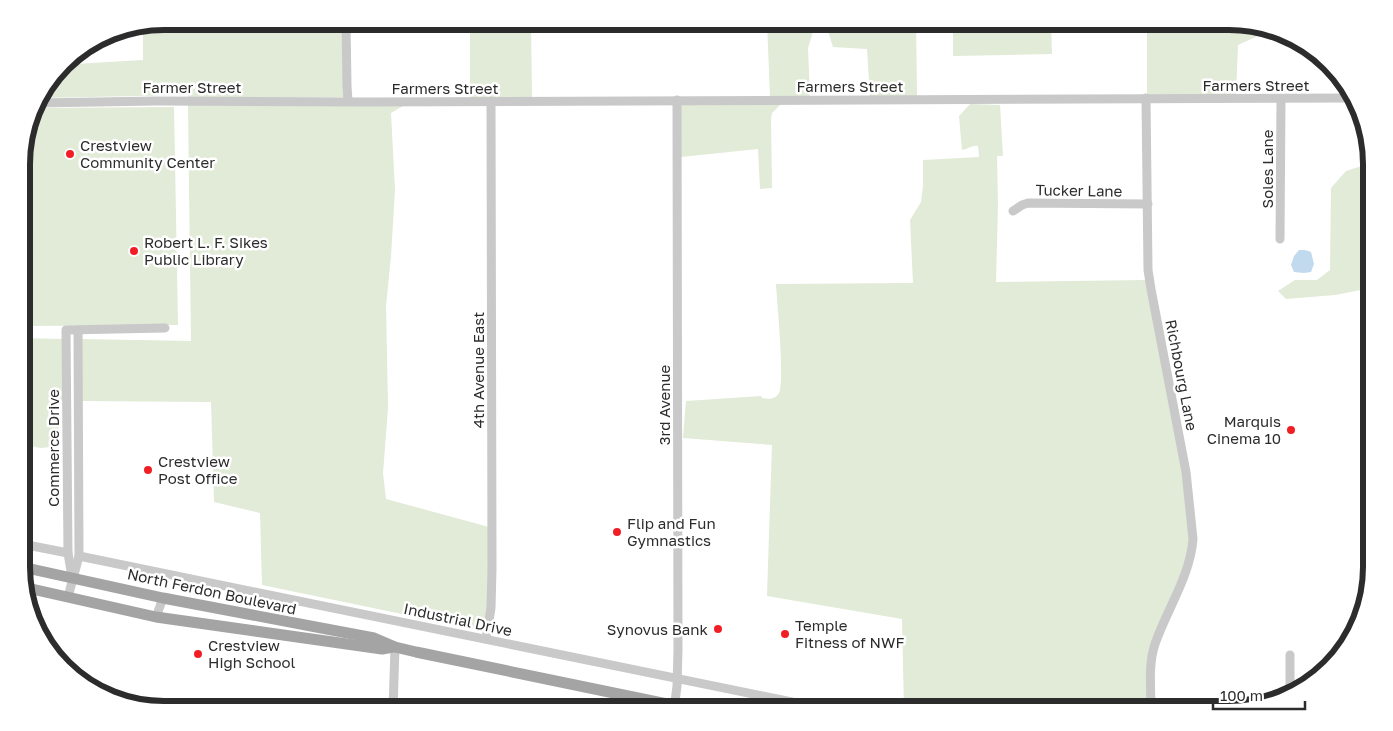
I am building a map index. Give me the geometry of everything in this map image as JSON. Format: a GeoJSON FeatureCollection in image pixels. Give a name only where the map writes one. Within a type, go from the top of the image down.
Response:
{"type":"FeatureCollection","features":[{"type":"Feature","properties":{"kind":"main road","name":"North Ferdon Boulevard"},"geometry":{"type":"LineString","coordinates":[[30,569],[163,598],[374,638],[395,647],[646,701]]}},
{"type":"Feature","properties":{"kind":"main road","name":"North Ferdon Boulevard"},"geometry":{"type":"LineString","coordinates":[[32,589],[156,617],[382,649],[395,647]]}},
{"type":"Feature","properties":{"kind":"street"},"geometry":{"type":"LineString","coordinates":[[346,30],[348,101]]}},
{"type":"Feature","properties":{"kind":"street","name":"Richbourg Lane"},"geometry":{"type":"LineString","coordinates":[[1146,98],[1148,270],[1150,289],[1186,472],[1193,533],[1190,560],[1153,651],[1151,701]]}},
{"type":"Feature","properties":{"kind":"street","name":"Soles Lane"},"geometry":{"type":"LineString","coordinates":[[1280,239],[1281,98]]}},
{"type":"Feature","properties":{"kind":"street","name":"Farmers Street"},"geometry":{"type":"LineString","coordinates":[[348,101],[1346,98]]}},
{"type":"Feature","properties":{"kind":"street","name":"3rd Avenue"},"geometry":{"type":"LineString","coordinates":[[675,701],[677,679],[677,100]]}},
{"type":"Feature","properties":{"kind":"street","name":"Farmer Street"},"geometry":{"type":"LineString","coordinates":[[45,103],[348,101]]}},
{"type":"Feature","properties":{"kind":"street","name":"4th Avenue East"},"geometry":{"type":"LineString","coordinates":[[486,639],[491,608],[492,569],[491,101]]}},
{"type":"Feature","properties":{"kind":"street","name":"Tucker Lane"},"geometry":{"type":"LineString","coordinates":[[1013,211],[1028,203],[1148,204]]}},
{"type":"Feature","properties":{"kind":"street","name":"Commerce Drive"},"geometry":{"type":"LineString","coordinates":[[72,577],[68,553],[66,330],[165,328]]}},
{"type":"Feature","properties":{"kind":"street","name":"Commerce Drive"},"geometry":{"type":"LineString","coordinates":[[68,597],[79,556],[78,330]]}},
{"type":"Feature","properties":{"kind":"street"},"geometry":{"type":"LineString","coordinates":[[66,416],[78,415]]}},
{"type":"Feature","properties":{"kind":"street"},"geometry":{"type":"LineString","coordinates":[[67,507],[79,507]]}},
{"type":"Feature","properties":{"kind":"street"},"geometry":{"type":"LineString","coordinates":[[30,546],[68,553]]}},
{"type":"Feature","properties":{"kind":"street","name":"Industrial Drive"},"geometry":{"type":"LineString","coordinates":[[79,556],[786,701]]}},
{"type":"Feature","properties":{"kind":"street"},"geometry":{"type":"LineString","coordinates":[[156,617],[163,598]]}},
{"type":"Feature","properties":{"kind":"street"},"geometry":{"type":"LineString","coordinates":[[393,701],[395,647]]}},
{"type":"Feature","properties":{"kind":"street"},"geometry":{"type":"LineString","coordinates":[[1290,655],[1290,686]]}},
{"type":"Feature","properties":{"kind":"green space"},"geometry":{"type":"Polygon","coordinates":[[[155,30],[343,30],[344,97],[188,98],[188,95],[48,98],[75,64],[143,60],[143,32],[155,30]]]}},
{"type":"Feature","properties":{"kind":"green space"},"geometry":{"type":"Polygon","coordinates":[[[470,30],[531,30],[532,98],[470,98],[470,30]]]}},
{"type":"Feature","properties":{"kind":"green space"},"geometry":{"type":"Polygon","coordinates":[[[767,30],[813,30],[808,48],[810,97],[770,97],[767,30]]]}},
{"type":"Feature","properties":{"kind":"green space"},"geometry":{"type":"Polygon","coordinates":[[[916,30],[917,96],[870,96],[867,49],[833,47],[828,31],[916,30]]]}},
{"type":"Feature","properties":{"kind":"green space"},"geometry":{"type":"Polygon","coordinates":[[[953,30],[1051,30],[1052,54],[953,56],[953,30]]]}},
{"type":"Feature","properties":{"kind":"green space"},"geometry":{"type":"Polygon","coordinates":[[[1147,30],[1238,30],[1260,34],[1238,45],[1236,95],[1147,95],[1147,30]]]}},
{"type":"Feature","properties":{"kind":"green space"},"geometry":{"type":"Polygon","coordinates":[[[681,103],[782,103],[772,113],[771,119],[772,188],[760,189],[758,149],[681,157],[681,103]]]}},
{"type":"Feature","properties":{"kind":"green space"},"geometry":{"type":"Polygon","coordinates":[[[188,104],[403,106],[391,113],[395,190],[386,306],[388,408],[383,473],[386,499],[489,527],[489,594],[484,631],[262,585],[260,513],[214,502],[211,402],[82,401],[81,339],[191,341],[188,104]]]}},
{"type":"Feature","properties":{"kind":"green space"},"geometry":{"type":"Polygon","coordinates":[[[970,104],[1000,105],[1003,156],[997,156],[996,282],[1146,280],[1183,472],[1189,526],[1189,549],[1180,576],[1158,626],[1149,701],[904,701],[902,619],[767,596],[772,445],[683,438],[686,401],[761,396],[762,398],[769,399],[776,397],[779,393],[781,385],[781,358],[776,284],[913,283],[910,220],[921,202],[923,160],[979,157],[978,146],[962,150],[959,116],[970,104]]]}},
{"type":"Feature","properties":{"kind":"green space"},"geometry":{"type":"Polygon","coordinates":[[[174,107],[178,325],[30,326],[30,155],[37,121],[43,108],[174,107]]]}},
{"type":"Feature","properties":{"kind":"green space"},"geometry":{"type":"Polygon","coordinates":[[[1363,166],[1363,290],[1335,295],[1286,299],[1278,291],[1295,280],[1317,280],[1330,270],[1331,188],[1346,171],[1363,166]]]}},
{"type":"Feature","properties":{"kind":"green space"},"geometry":{"type":"Polygon","coordinates":[[[30,338],[63,339],[63,401],[60,401],[58,439],[60,446],[41,448],[30,446],[30,338]]]}},
{"type":"Feature","properties":{"kind":"water"},"geometry":{"type":"Polygon","coordinates":[[[1299,250],[1311,252],[1314,264],[1311,272],[1294,272],[1291,265],[1294,256],[1299,250]]]}},
{"type":"Feature","properties":{"kind":"place","name":"Crestview Community Center"},"geometry":{"type":"Point","coordinates":[70,154]}},
{"type":"Feature","properties":{"kind":"place","name":"Robert L. F. Sikes Public Library"},"geometry":{"type":"Point","coordinates":[134,251]}},
{"type":"Feature","properties":{"kind":"place","name":"Marquis Cinema 10"},"geometry":{"type":"Point","coordinates":[1291,430]}},
{"type":"Feature","properties":{"kind":"place","name":"Crestview Post Office"},"geometry":{"type":"Point","coordinates":[148,470]}},
{"type":"Feature","properties":{"kind":"place","name":"Flip and Fun Gymnastics"},"geometry":{"type":"Point","coordinates":[617,532]}},
{"type":"Feature","properties":{"kind":"place","name":"Synovus Bank"},"geometry":{"type":"Point","coordinates":[718,629]}},
{"type":"Feature","properties":{"kind":"place","name":"Temple Fitness of NWF"},"geometry":{"type":"Point","coordinates":[785,634]}},
{"type":"Feature","properties":{"kind":"place","name":"Crestview High School"},"geometry":{"type":"Point","coordinates":[198,654]}}]}
